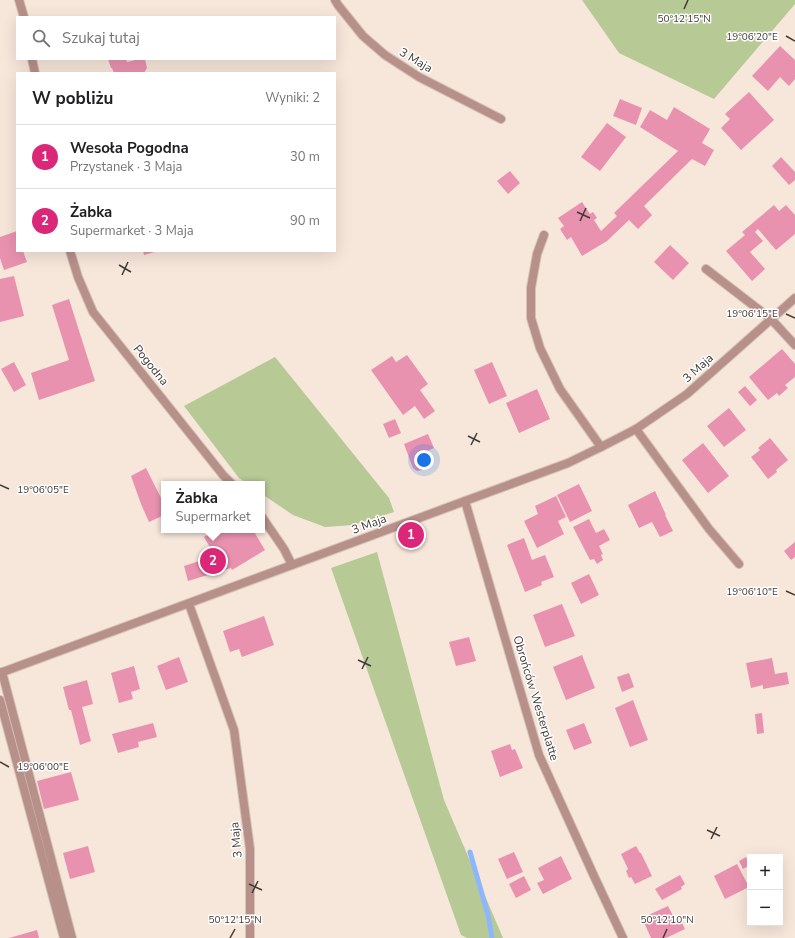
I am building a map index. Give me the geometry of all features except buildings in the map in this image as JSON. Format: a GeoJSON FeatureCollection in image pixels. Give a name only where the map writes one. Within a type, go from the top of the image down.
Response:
{"type":"FeatureCollection","features":[{"type":"Feature","properties":{"kind":"street"},"geometry":{"type":"LineString","coordinates":[[19,0],[24,16]]}},
{"type":"Feature","properties":{"kind":"street","name":"3 Maja"},"geometry":{"type":"LineString","coordinates":[[335,0],[363,36],[385,55],[419,77],[501,119]]}},
{"type":"Feature","properties":{"kind":"street"},"geometry":{"type":"LineString","coordinates":[[32,60],[35,72]]}},
{"type":"Feature","properties":{"kind":"street"},"geometry":{"type":"LineString","coordinates":[[544,235],[537,254],[531,288],[531,318],[540,348],[560,389],[601,447]]}},
{"type":"Feature","properties":{"kind":"street","name":"Pogodna"},"geometry":{"type":"LineString","coordinates":[[70,252],[78,277],[93,312],[229,481]]}},
{"type":"Feature","properties":{"kind":"street"},"geometry":{"type":"LineString","coordinates":[[706,269],[771,319],[795,345]]}},
{"type":"Feature","properties":{"kind":"street","name":"3 Maja"},"geometry":{"type":"LineString","coordinates":[[72,938],[1,673],[568,463],[636,429],[686,394],[795,298]]}},
{"type":"Feature","properties":{"kind":"street"},"geometry":{"type":"LineString","coordinates":[[636,429],[709,529],[739,564]]}},
{"type":"Feature","properties":{"kind":"street","name":"Obrońców Westerplatte"},"geometry":{"type":"LineString","coordinates":[[465,501],[539,754],[623,938]]}},
{"type":"Feature","properties":{"kind":"street"},"geometry":{"type":"LineString","coordinates":[[265,521],[284,549],[292,565]]}},
{"type":"Feature","properties":{"kind":"street","name":"3 Maja"},"geometry":{"type":"LineString","coordinates":[[189,604],[234,730],[250,849],[250,938]]}},
{"type":"Feature","properties":{"kind":"street"},"geometry":{"type":"LineString","coordinates":[[0,700],[64,938]]}},
{"type":"Feature","properties":{"kind":"green space"},"geometry":{"type":"Polygon","coordinates":[[[582,0],[795,0],[795,4],[714,99],[619,53],[582,0]]]}},
{"type":"Feature","properties":{"kind":"green space"},"geometry":{"type":"Polygon","coordinates":[[[275,357],[389,498],[394,512],[353,525],[325,527],[293,515],[265,496],[265,481],[244,481],[239,478],[184,406],[275,357]]]}},
{"type":"Feature","properties":{"kind":"green space"},"geometry":{"type":"Polygon","coordinates":[[[377,552],[444,800],[503,938],[467,938],[461,935],[331,568],[377,552]]]}},
{"type":"Feature","properties":{"kind":"waterway"},"geometry":{"type":"LineString","coordinates":[[470,852],[488,915],[492,938]]}},
{"type":"Feature","properties":{"kind":"place","name":"Wesoła Pogodna"},"geometry":{"type":"Point","coordinates":[411,535]}},
{"type":"Feature","properties":{"kind":"place","name":"Żabka"},"geometry":{"type":"Point","coordinates":[213,561]}}]}
